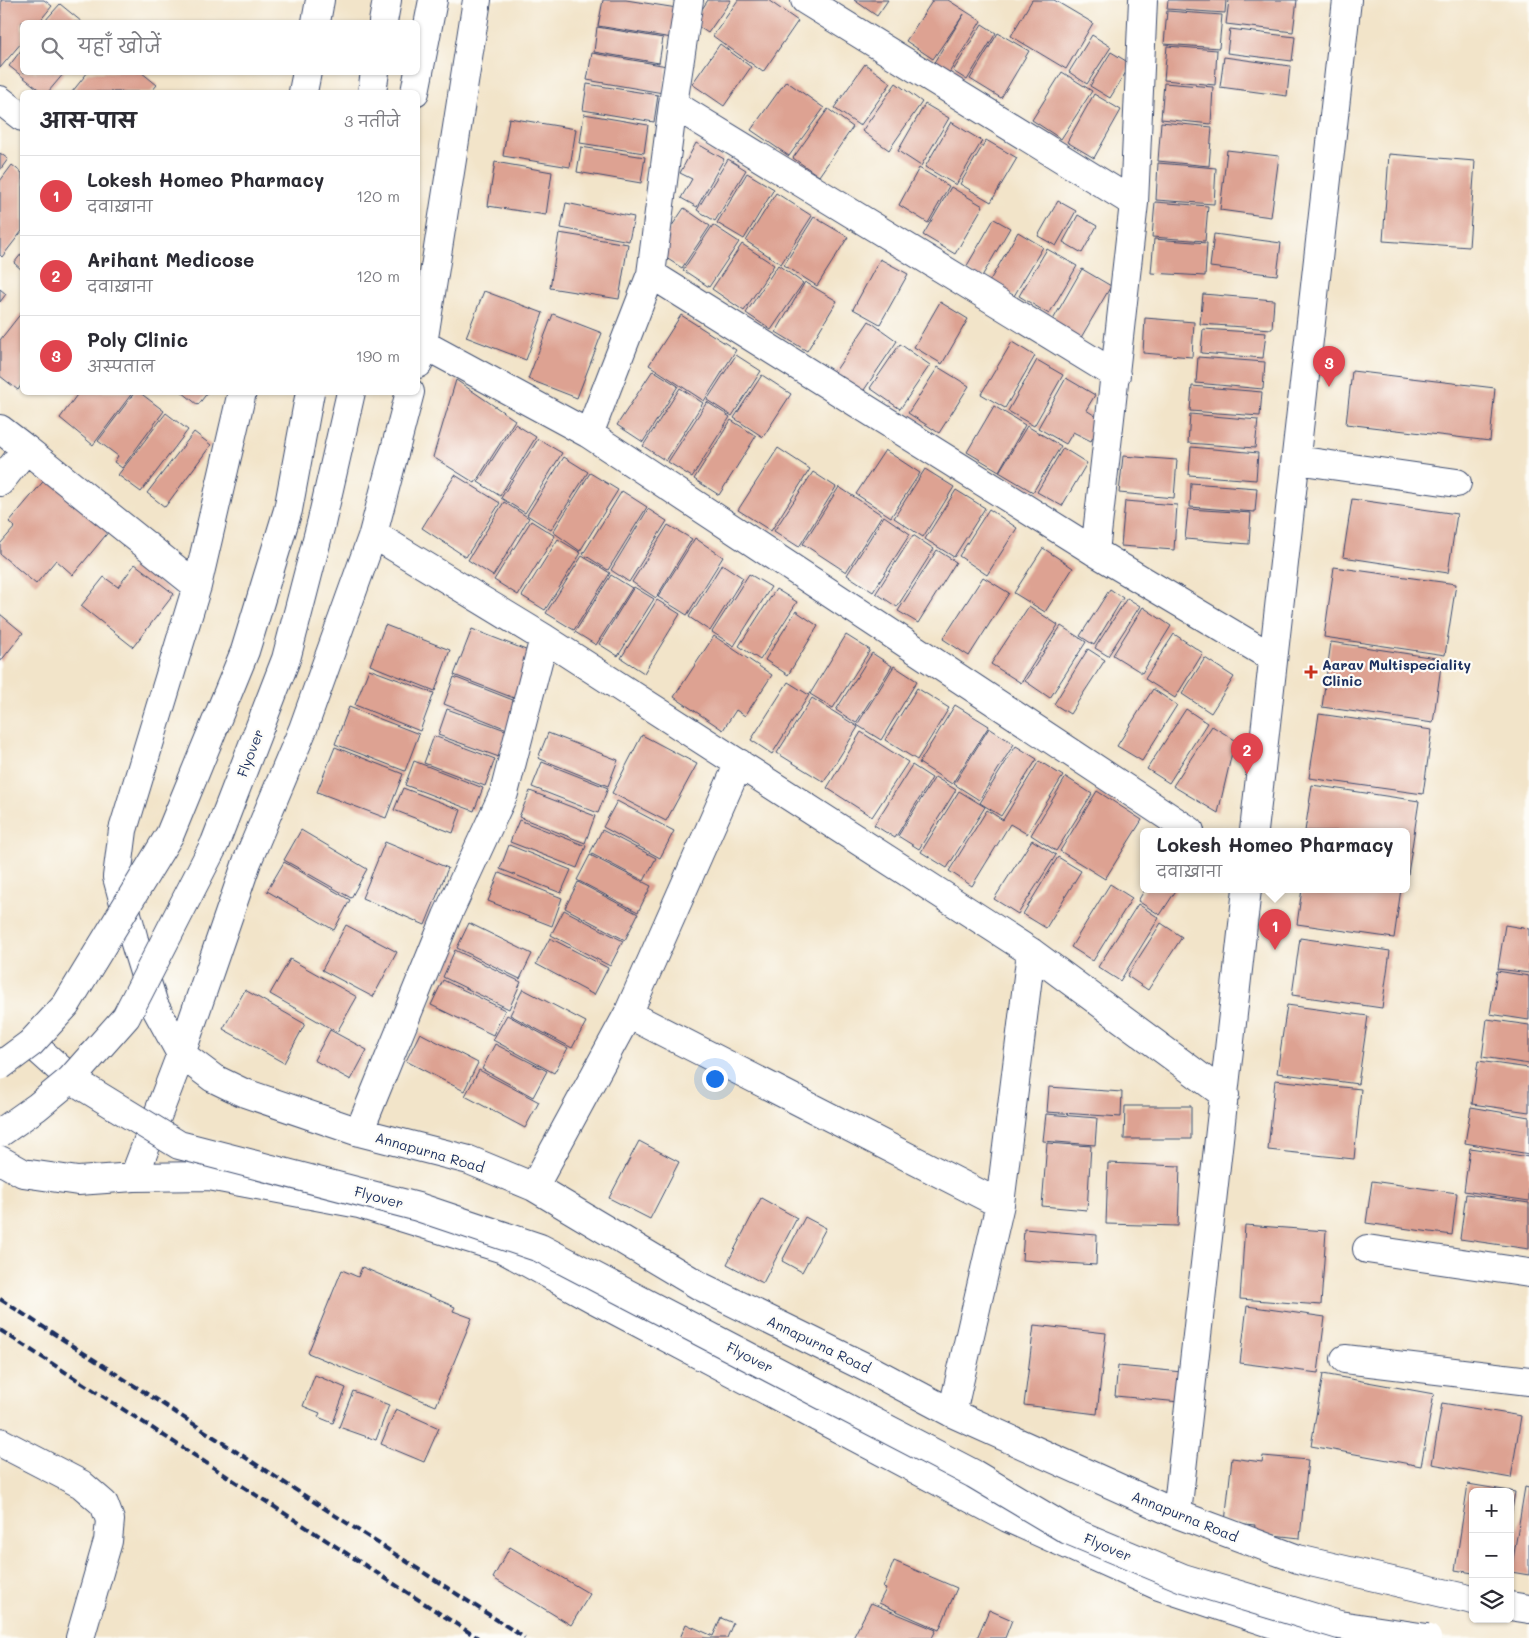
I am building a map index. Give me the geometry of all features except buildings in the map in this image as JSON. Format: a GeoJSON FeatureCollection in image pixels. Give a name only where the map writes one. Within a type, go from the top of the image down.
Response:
{"type":"FeatureCollection","features":[{"type":"Feature","properties":{"kind":"street"},"geometry":{"type":"LineString","coordinates":[[316,20],[320,0]]}},
{"type":"Feature","properties":{"kind":"street"},"geometry":{"type":"LineString","coordinates":[[383,20],[386,0]]}},
{"type":"Feature","properties":{"kind":"street"},"geometry":{"type":"LineString","coordinates":[[420,66],[433,0]]}},
{"type":"Feature","properties":{"kind":"street"},"geometry":{"type":"LineString","coordinates":[[477,0],[420,354],[589,434],[1185,828]]}},
{"type":"Feature","properties":{"kind":"street"},"geometry":{"type":"LineString","coordinates":[[589,434],[652,274],[673,104],[689,0]]}},
{"type":"Feature","properties":{"kind":"street"},"geometry":{"type":"LineString","coordinates":[[805,0],[1134,203]]}},
{"type":"Feature","properties":{"kind":"street"},"geometry":{"type":"LineString","coordinates":[[1254,828],[1348,0]]}},
{"type":"Feature","properties":{"kind":"street"},"geometry":{"type":"LineString","coordinates":[[1095,552],[1134,203],[1135,4]]}},
{"type":"Feature","properties":{"kind":"street"},"geometry":{"type":"LineString","coordinates":[[303,90],[306,75]]}},
{"type":"Feature","properties":{"kind":"street"},"geometry":{"type":"LineString","coordinates":[[372,90],[375,75]]}},
{"type":"Feature","properties":{"kind":"street"},"geometry":{"type":"LineString","coordinates":[[415,90],[418,75]]}},
{"type":"Feature","properties":{"kind":"street"},"geometry":{"type":"LineString","coordinates":[[0,100],[20,115]]}},
{"type":"Feature","properties":{"kind":"street"},"geometry":{"type":"LineString","coordinates":[[673,104],[1116,376]]}},
{"type":"Feature","properties":{"kind":"street"},"geometry":{"type":"LineString","coordinates":[[652,274],[1095,552],[1273,658]]}},
{"type":"Feature","properties":{"kind":"street"},"geometry":{"type":"LineString","coordinates":[[180,1054],[154,1005],[117,877],[122,830],[197,586],[241,395]]}},
{"type":"Feature","properties":{"kind":"street"},"geometry":{"type":"LineString","coordinates":[[0,1066],[31,1042],[66,1005],[170,834],[245,651],[288,510],[309,395]]}},
{"type":"Feature","properties":{"kind":"street","name":"Flyover"},"geometry":{"type":"LineString","coordinates":[[0,1133],[37,1107],[71,1079],[126,1017],[215,843],[286,658],[321,524],[350,395]]}},
{"type":"Feature","properties":{"kind":"street"},"geometry":{"type":"LineString","coordinates":[[134,1177],[180,1054],[247,862],[303,729],[373,534],[409,395]]}},
{"type":"Feature","properties":{"kind":"street"},"geometry":{"type":"LineString","coordinates":[[0,429],[197,586]]}},
{"type":"Feature","properties":{"kind":"street"},"geometry":{"type":"LineString","coordinates":[[0,482],[26,449]]}},
{"type":"Feature","properties":{"kind":"street"},"geometry":{"type":"LineString","coordinates":[[1296,460],[1457,483]]}},
{"type":"Feature","properties":{"kind":"street"},"geometry":{"type":"LineString","coordinates":[[373,534],[544,638],[1031,952],[1225,1095]]}},
{"type":"Feature","properties":{"kind":"street"},"geometry":{"type":"LineString","coordinates":[[359,1132],[447,916],[504,793],[544,638]]}},
{"type":"Feature","properties":{"kind":"street"},"geometry":{"type":"LineString","coordinates":[[534,1187],[628,1014],[739,763]]}},
{"type":"Feature","properties":{"kind":"street"},"geometry":{"type":"LineString","coordinates":[[1177,1514],[1248,893]]}},
{"type":"Feature","properties":{"kind":"street"},"geometry":{"type":"LineString","coordinates":[[952,1414],[1000,1204],[1031,952]]}},
{"type":"Feature","properties":{"kind":"street"},"geometry":{"type":"LineString","coordinates":[[628,1014],[1000,1204]]}},
{"type":"Feature","properties":{"kind":"street","name":"Flyover"},"geometry":{"type":"LineString","coordinates":[[31,1042],[71,1079],[179,1145],[418,1207],[540,1248],[974,1474],[1068,1530],[1183,1578],[1339,1625],[1427,1638]]}},
{"type":"Feature","properties":{"kind":"street","name":"Annapurna Road"},"geometry":{"type":"LineString","coordinates":[[180,1054],[213,1078],[242,1092],[359,1132],[469,1160],[534,1187],[700,1286],[871,1370],[952,1414],[1177,1514],[1298,1560],[1469,1599]]}},
{"type":"Feature","properties":{"kind":"street"},"geometry":{"type":"LineString","coordinates":[[0,1160],[23,1173],[78,1181],[134,1177],[209,1176],[359,1204],[503,1249],[603,1304],[1008,1518],[1159,1586],[1292,1630],[1323,1638]]}},
{"type":"Feature","properties":{"kind":"street"},"geometry":{"type":"LineString","coordinates":[[1366,1249],[1529,1273]]}},
{"type":"Feature","properties":{"kind":"street"},"geometry":{"type":"LineString","coordinates":[[1345,1359],[1529,1380]]}},
{"type":"Feature","properties":{"kind":"street"},"geometry":{"type":"LineString","coordinates":[[0,1442],[81,1484],[104,1504],[110,1520],[108,1541],[80,1638]]}},
{"type":"Feature","properties":{"kind":"street"},"geometry":{"type":"LineString","coordinates":[[1514,1607],[1529,1609]]}},
{"type":"Feature","properties":{"kind":"railway"},"geometry":{"type":"LineString","coordinates":[[0,1299],[525,1638]]}},
{"type":"Feature","properties":{"kind":"railway"},"geometry":{"type":"LineString","coordinates":[[0,1330],[478,1638]]}},
{"type":"Feature","properties":{"kind":"place","name":"Poly Clinic"},"geometry":{"type":"Point","coordinates":[1329,387]}},
{"type":"Feature","properties":{"kind":"place","name":"Aarav Multispeciality Clinic"},"geometry":{"type":"Point","coordinates":[1311,672]}},
{"type":"Feature","properties":{"kind":"place","name":"Arihant Medicose"},"geometry":{"type":"Point","coordinates":[1247,774]}},
{"type":"Feature","properties":{"kind":"place","name":"Lokesh Homeo Pharmacy"},"geometry":{"type":"Point","coordinates":[1275,950]}}]}
